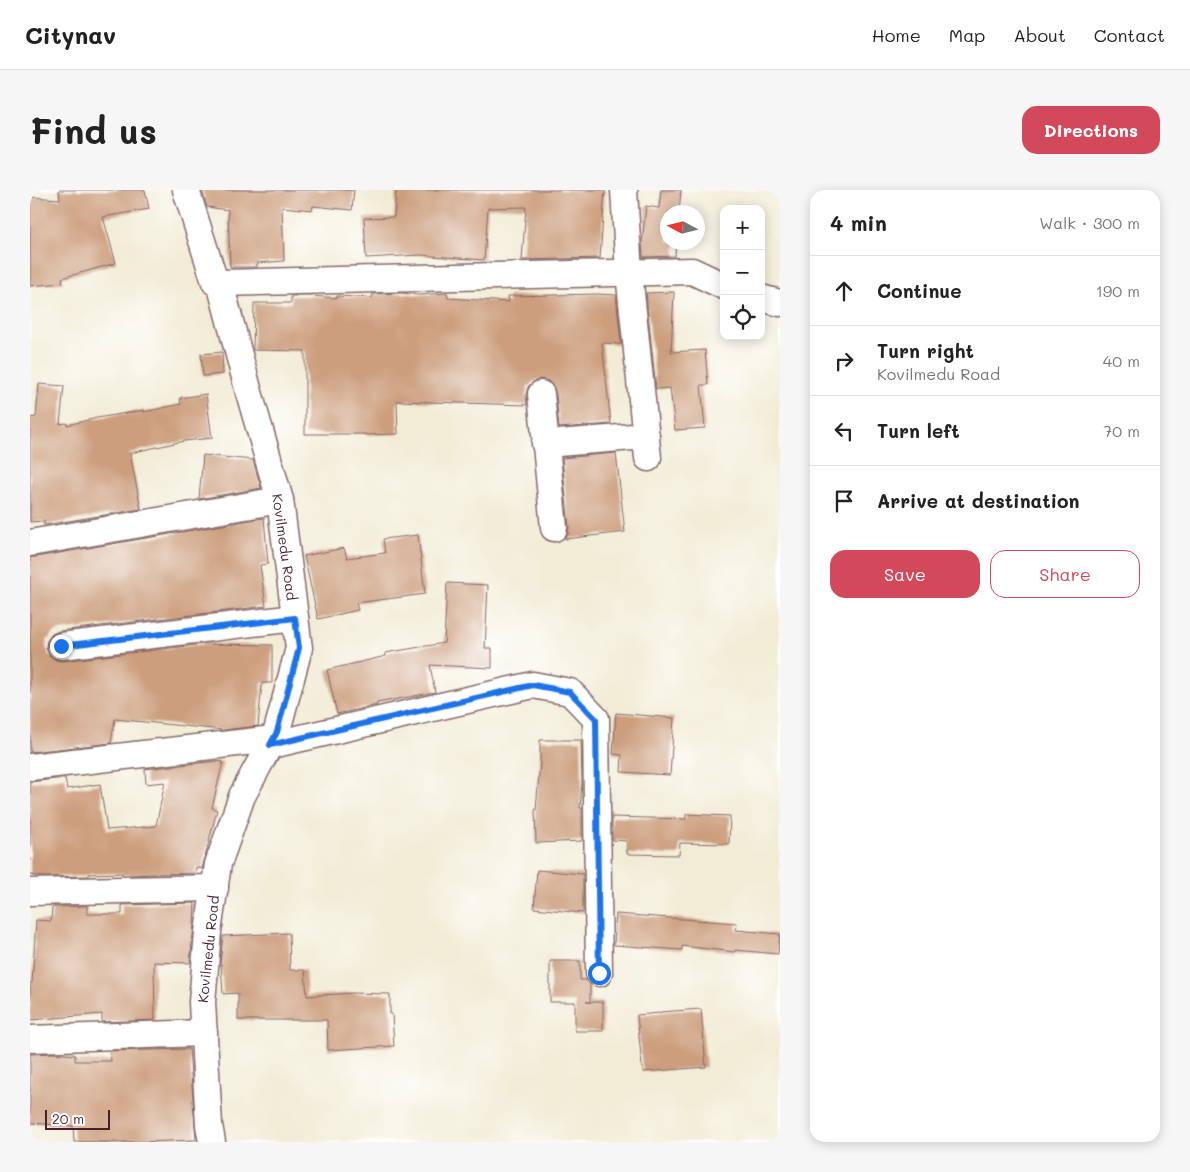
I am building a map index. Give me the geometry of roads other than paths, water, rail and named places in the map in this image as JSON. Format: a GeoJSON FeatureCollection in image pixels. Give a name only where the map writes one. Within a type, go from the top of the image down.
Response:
{"type":"FeatureCollection","features":[{"type":"Feature","properties":{"kind":"street","name":"Kovilmedu Road"},"geometry":{"type":"LineString","coordinates":[[186,190],[215,282],[220,283],[280,500],[299,648],[277,732],[242,796],[218,864],[208,932],[202,1002],[212,1142]]}},
{"type":"Feature","properties":{"kind":"street"},"geometry":{"type":"LineString","coordinates":[[545,444],[647,447],[629,273],[624,190]]}},
{"type":"Feature","properties":{"kind":"street"},"geometry":{"type":"LineString","coordinates":[[220,283],[692,271],[720,284]]}},
{"type":"Feature","properties":{"kind":"street"},"geometry":{"type":"LineString","coordinates":[[765,299],[780,302]]}},
{"type":"Feature","properties":{"kind":"street"},"geometry":{"type":"LineString","coordinates":[[541,394],[554,528]]}},
{"type":"Feature","properties":{"kind":"street"},"geometry":{"type":"LineString","coordinates":[[30,543],[280,500]]}},
{"type":"Feature","properties":{"kind":"street"},"geometry":{"type":"LineString","coordinates":[[61,646],[295,618]]}},
{"type":"Feature","properties":{"kind":"street"},"geometry":{"type":"LineString","coordinates":[[30,767],[272,742],[533,685],[570,692],[596,719],[599,973]]}},
{"type":"Feature","properties":{"kind":"street"},"geometry":{"type":"LineString","coordinates":[[30,892],[215,888]]}},
{"type":"Feature","properties":{"kind":"street"},"geometry":{"type":"LineString","coordinates":[[30,1039],[204,1033]]}}]}
